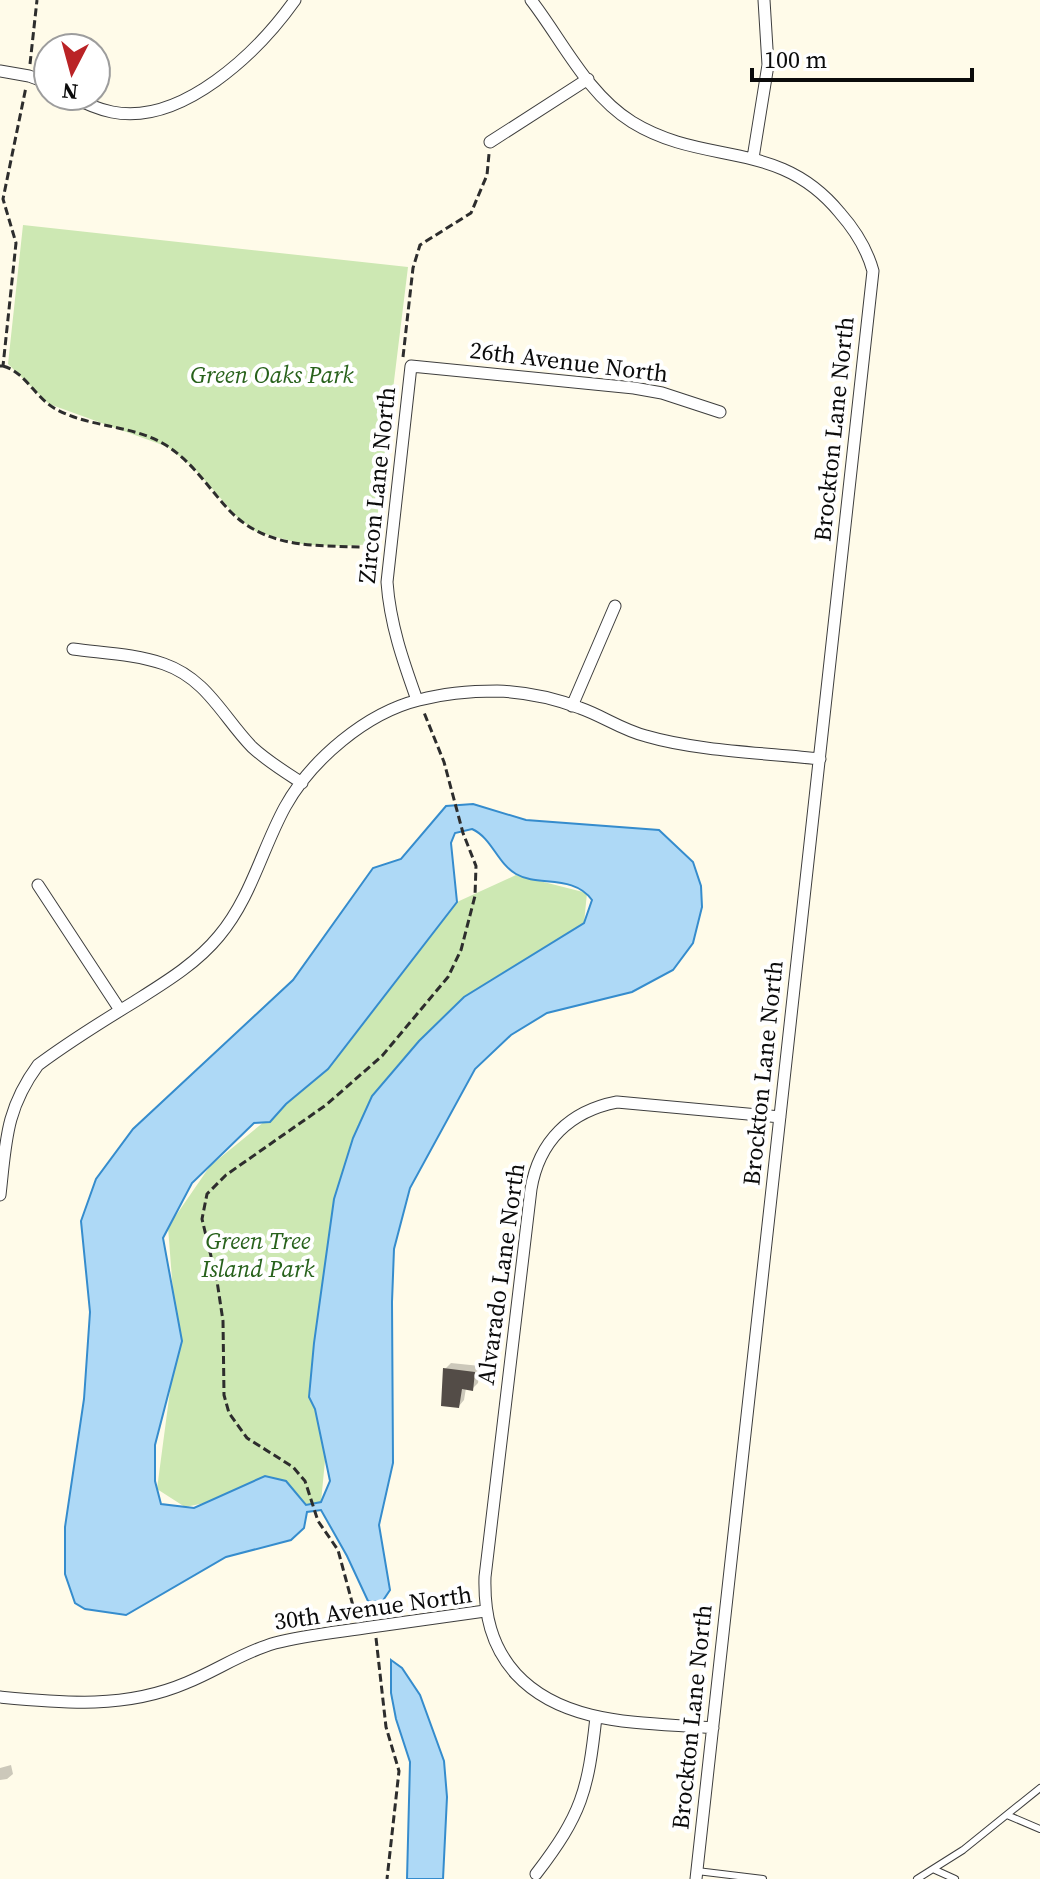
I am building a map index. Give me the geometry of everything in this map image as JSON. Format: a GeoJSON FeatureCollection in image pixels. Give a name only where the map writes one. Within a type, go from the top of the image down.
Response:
{"type":"FeatureCollection","features":[{"type":"Feature","properties":{"kind":"street"},"geometry":{"type":"LineString","coordinates":[[111,112],[138,113],[162,109],[184,100],[235,66],[266,36],[295,0]]}},
{"type":"Feature","properties":{"kind":"street"},"geometry":{"type":"LineString","coordinates":[[531,0],[607,103],[631,121],[686,145],[753,158],[768,65],[764,0]]}},
{"type":"Feature","properties":{"kind":"street"},"geometry":{"type":"LineString","coordinates":[[0,71],[32,77]]}},
{"type":"Feature","properties":{"kind":"street"},"geometry":{"type":"LineString","coordinates":[[490,142],[588,79]]}},
{"type":"Feature","properties":{"kind":"street","name":"Brockton Lane North"},"geometry":{"type":"LineString","coordinates":[[697,1875],[873,271],[861,242],[828,198],[808,180],[784,167],[753,158]]}},
{"type":"Feature","properties":{"kind":"street","name":"26th Avenue North"},"geometry":{"type":"LineString","coordinates":[[411,366],[634,388],[662,393],[720,412]]}},
{"type":"Feature","properties":{"kind":"street","name":"Zircon Lane North"},"geometry":{"type":"LineString","coordinates":[[411,366],[387,582],[392,627],[417,700]]}},
{"type":"Feature","properties":{"kind":"street"},"geometry":{"type":"LineString","coordinates":[[572,706],[615,606]]}},
{"type":"Feature","properties":{"kind":"street"},"geometry":{"type":"LineString","coordinates":[[73,649],[163,663],[185,673],[221,706],[250,745],[302,783]]}},
{"type":"Feature","properties":{"kind":"street"},"geometry":{"type":"LineString","coordinates":[[0,1195],[12,1109],[22,1086],[38,1065],[170,979],[220,936],[253,879],[286,804],[326,756],[353,733],[383,715],[417,700],[457,693],[500,691],[542,697],[572,706],[647,737],[820,759]]}},
{"type":"Feature","properties":{"kind":"street"},"geometry":{"type":"LineString","coordinates":[[38,885],[120,1010]]}},
{"type":"Feature","properties":{"kind":"street","name":"Alvarado Lane North"},"geometry":{"type":"LineString","coordinates":[[485,1611],[485,1577],[531,1189],[534,1168],[545,1147],[558,1130],[576,1116],[595,1106],[617,1102],[780,1117]]}},
{"type":"Feature","properties":{"kind":"street","name":"30th Avenue North"},"geometry":{"type":"LineString","coordinates":[[0,1697],[96,1703],[149,1696],[186,1683],[272,1644],[485,1611],[493,1638],[505,1661],[545,1699],[596,1717],[713,1728]]}},
{"type":"Feature","properties":{"kind":"street"},"geometry":{"type":"LineString","coordinates":[[536,1874],[576,1815],[591,1763],[596,1717]]}},
{"type":"Feature","properties":{"kind":"lane"},"geometry":{"type":"LineString","coordinates":[[917,1879],[963,1850],[1040,1788]]}},
{"type":"Feature","properties":{"kind":"lane"},"geometry":{"type":"LineString","coordinates":[[1007,1815],[1040,1829]]}},
{"type":"Feature","properties":{"kind":"lane"},"geometry":{"type":"LineString","coordinates":[[933,1869],[955,1879]]}},
{"type":"Feature","properties":{"kind":"lane"},"geometry":{"type":"LineString","coordinates":[[697,1875],[763,1879]]}},
{"type":"Feature","properties":{"kind":"path"},"geometry":{"type":"LineString","coordinates":[[37,0],[29,76],[3,199],[16,243],[1,366],[15,370],[52,407],[76,419],[144,434],[165,445],[186,460],[228,509],[251,530],[282,541],[324,547],[379,548]]}},
{"type":"Feature","properties":{"kind":"path"},"geometry":{"type":"LineString","coordinates":[[411,366],[402,365],[413,268],[420,245],[471,213],[487,175],[490,142]]}},
{"type":"Feature","properties":{"kind":"path"},"geometry":{"type":"LineString","coordinates":[[360,1629],[338,1550],[318,1521],[313,1500],[301,1474],[247,1438],[229,1413],[224,1395],[223,1321],[202,1219],[204,1201],[226,1175],[355,1082],[382,1056],[448,977],[461,950],[475,896],[476,866],[426,713]]}},
{"type":"Feature","properties":{"kind":"path"},"geometry":{"type":"LineString","coordinates":[[378,1646],[386,1727],[399,1771],[387,1879]]}},
{"type":"Feature","properties":{"kind":"green space","name":"Green Oaks Park"},"geometry":{"type":"Polygon","coordinates":[[[23,225],[408,267],[374,544],[306,545],[257,532],[238,518],[193,467],[168,447],[49,404],[8,364],[23,225]]]}},
{"type":"Feature","properties":{"kind":"green space","name":"Green Tree Island Park"},"geometry":{"type":"Polygon","coordinates":[[[516,875],[587,893],[584,923],[357,1130],[321,1502],[306,1505],[286,1481],[265,1476],[205,1503],[185,1507],[157,1489],[171,1383],[173,1292],[168,1227],[210,1166],[286,1104],[351,1038],[457,902],[516,875]]]}},
{"type":"Feature","properties":{"kind":"water"},"geometry":{"type":"Polygon","coordinates":[[[473,804],[526,820],[659,830],[693,862],[701,886],[702,907],[693,943],[673,970],[632,992],[547,1013],[511,1035],[475,1069],[410,1188],[394,1249],[393,1463],[379,1525],[390,1590],[382,1602],[368,1601],[321,1510],[307,1512],[304,1528],[291,1540],[226,1557],[126,1615],[85,1609],[75,1603],[65,1574],[65,1527],[84,1399],[90,1312],[81,1221],[96,1179],[133,1129],[293,980],[373,868],[401,859],[446,806],[473,804]],[[472,829],[455,833],[451,843],[457,902],[328,1069],[286,1104],[270,1122],[254,1123],[192,1183],[163,1238],[182,1341],[155,1445],[155,1481],[161,1504],[194,1508],[265,1476],[286,1481],[306,1505],[321,1502],[330,1481],[315,1409],[309,1397],[334,1199],[353,1138],[372,1096],[419,1041],[464,997],[584,923],[592,900],[575,887],[516,874],[472,829]]]}},
{"type":"Feature","properties":{"kind":"water"},"geometry":{"type":"Polygon","coordinates":[[[391,1660],[402,1668],[420,1695],[444,1761],[447,1797],[443,1879],[407,1879],[410,1762],[391,1693],[391,1660]]]}},
{"type":"Feature","properties":{"kind":"building"},"geometry":{"type":"Polygon","coordinates":[[[443,1368],[475,1372],[473,1391],[462,1389],[459,1408],[441,1406],[443,1368]]]}}]}
